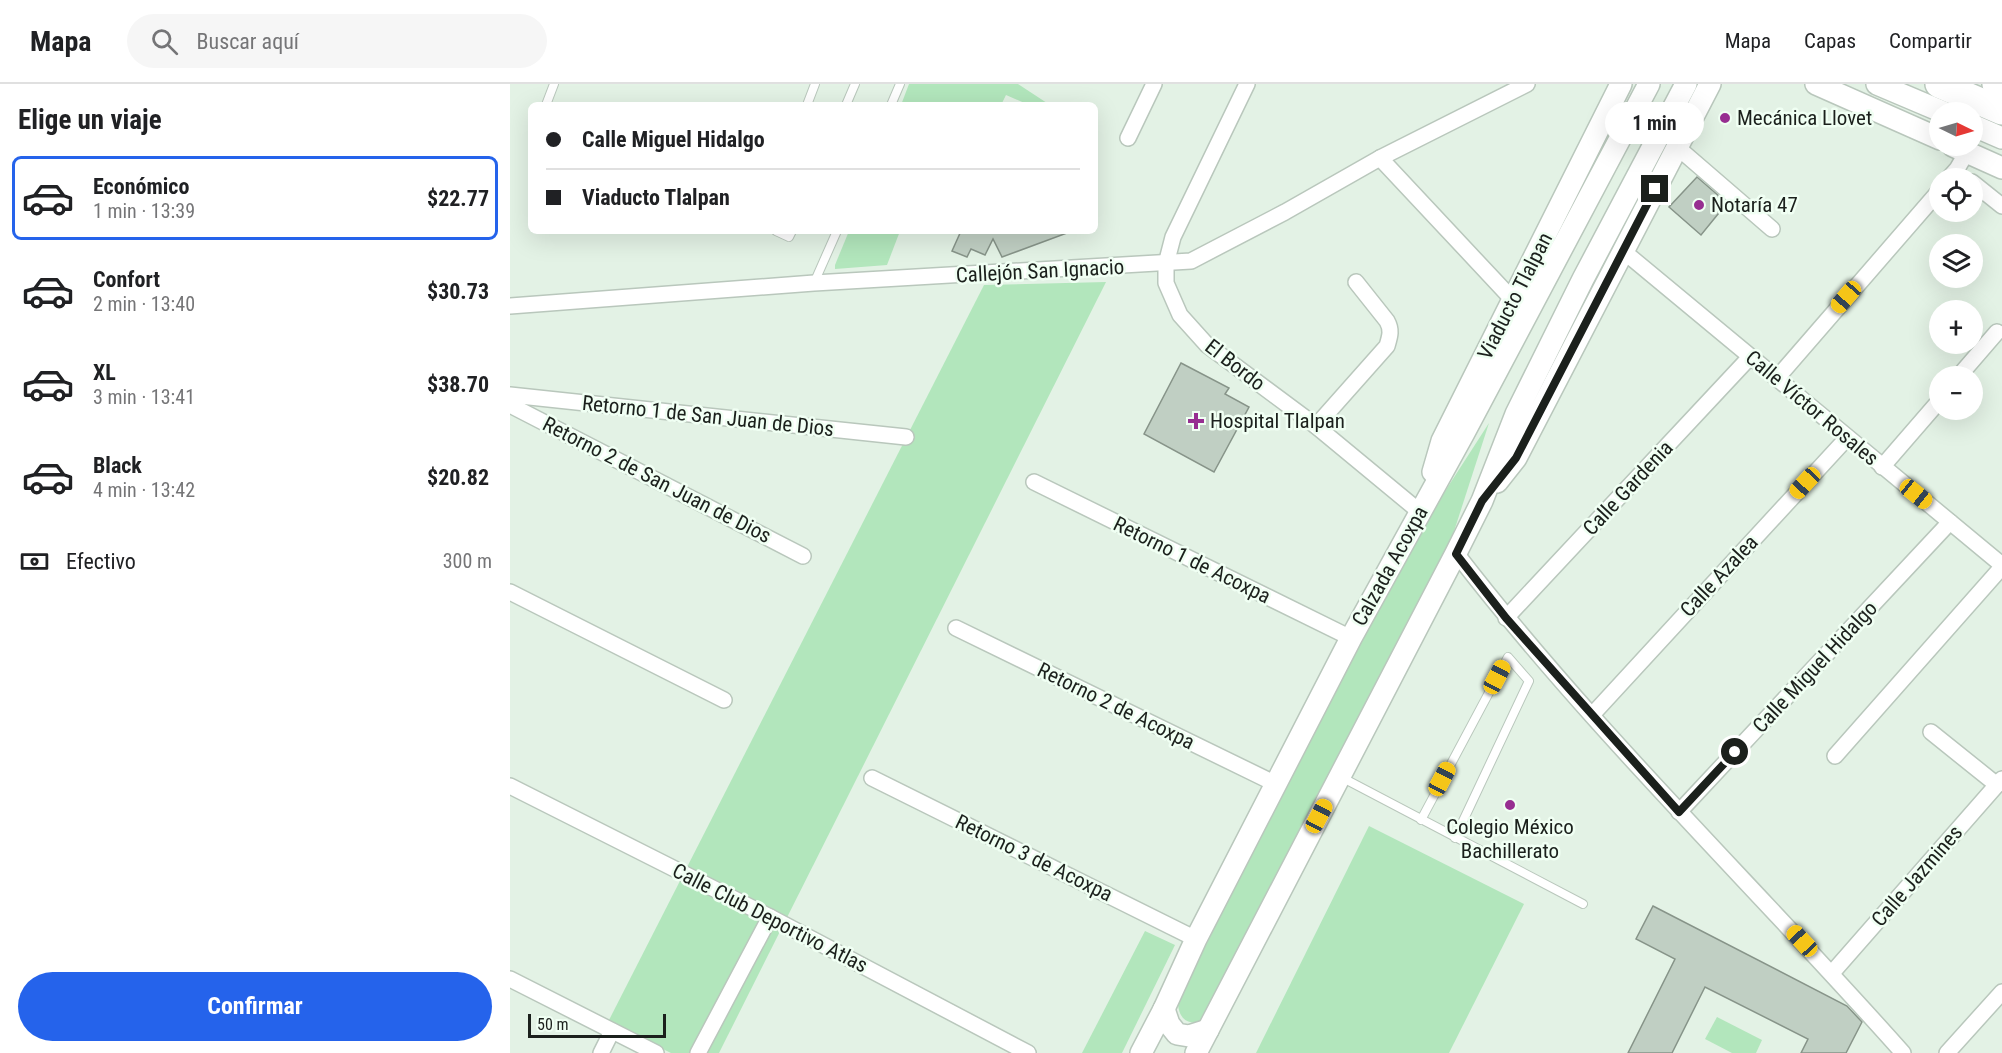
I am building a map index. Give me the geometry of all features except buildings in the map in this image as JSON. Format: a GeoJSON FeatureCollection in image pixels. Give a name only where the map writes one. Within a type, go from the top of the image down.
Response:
{"type":"FeatureCollection","features":[{"type":"Feature","properties":{"kind":"highway"},"geometry":{"type":"LineString","coordinates":[[1939,84],[2002,111]]}},
{"type":"Feature","properties":{"kind":"highway"},"geometry":{"type":"LineString","coordinates":[[1996,84],[2002,87]]}},
{"type":"Feature","properties":{"kind":"main road","name":"Viaducto Tlalpan"},"geometry":{"type":"LineString","coordinates":[[1420,512],[1442,441],[1621,84]]}},
{"type":"Feature","properties":{"kind":"main road","name":"Calzada Acoxpa"},"geometry":{"type":"LineString","coordinates":[[1141,1053],[1196,939],[1351,638],[1464,433],[1649,84]]}},
{"type":"Feature","properties":{"kind":"main road"},"geometry":{"type":"LineString","coordinates":[[1196,1053],[1456,554],[1482,501],[1516,414],[1583,279],[1686,84]]}},
{"type":"Feature","properties":{"kind":"main road"},"geometry":{"type":"LineString","coordinates":[[1482,501],[1516,458],[1710,84]]}},
{"type":"Feature","properties":{"kind":"main road"},"geometry":{"type":"LineString","coordinates":[[1815,84],[1929,134]]}},
{"type":"Feature","properties":{"kind":"main road"},"geometry":{"type":"LineString","coordinates":[[1877,84],[1929,106]]}},
{"type":"Feature","properties":{"kind":"main road"},"geometry":{"type":"LineString","coordinates":[[1983,130],[2002,138]]}},
{"type":"Feature","properties":{"kind":"main road"},"geometry":{"type":"LineString","coordinates":[[1959,165],[2002,168]]}},
{"type":"Feature","properties":{"kind":"main road"},"geometry":{"type":"LineString","coordinates":[[1164,1009],[1170,1024],[1178,1034],[1189,1036],[1208,1030]]}},
{"type":"Feature","properties":{"kind":"street"},"geometry":{"type":"LineString","coordinates":[[1128,138],[1154,84]]}},
{"type":"Feature","properties":{"kind":"street"},"geometry":{"type":"LineString","coordinates":[[1166,264],[1173,237],[1247,84]]}},
{"type":"Feature","properties":{"kind":"street","name":"Callejón San Ignacio"},"geometry":{"type":"LineString","coordinates":[[510,306],[814,283],[1191,261],[1226,244],[1380,158],[1522,85]]}},
{"type":"Feature","properties":{"kind":"street"},"geometry":{"type":"LineString","coordinates":[[1677,147],[1772,229]]}},
{"type":"Feature","properties":{"kind":"street"},"geometry":{"type":"LineString","coordinates":[[1380,158],[1513,300]]}},
{"type":"Feature","properties":{"kind":"street"},"geometry":{"type":"LineString","coordinates":[[1983,191],[2002,206]]}},
{"type":"Feature","properties":{"kind":"street"},"geometry":{"type":"LineString","coordinates":[[1777,378],[1929,203]]}},
{"type":"Feature","properties":{"kind":"street","name":"Calle Víctor Rosales"},"geometry":{"type":"LineString","coordinates":[[1622,250],[2002,566]]}},
{"type":"Feature","properties":{"kind":"street","name":"El Bordo"},"geometry":{"type":"LineString","coordinates":[[1166,264],[1166,283],[1180,315],[1207,345],[1316,426],[1420,512]]}},
{"type":"Feature","properties":{"kind":"street"},"geometry":{"type":"LineString","coordinates":[[1316,426],[1387,346],[1390,337],[1391,328],[1387,321],[1356,282]]}},
{"type":"Feature","properties":{"kind":"street"},"geometry":{"type":"LineString","coordinates":[[1968,366],[1997,332]]}},
{"type":"Feature","properties":{"kind":"street","name":"Calle Gardenia"},"geometry":{"type":"LineString","coordinates":[[1506,618],[1750,357]]}},
{"type":"Feature","properties":{"kind":"street","name":"Retorno 1 de San Juan de Dios"},"geometry":{"type":"LineString","coordinates":[[510,395],[906,437]]}},
{"type":"Feature","properties":{"kind":"street","name":"Retorno 2 de San Juan de Dios"},"geometry":{"type":"LineString","coordinates":[[510,405],[803,555]]}},
{"type":"Feature","properties":{"kind":"street"},"geometry":{"type":"LineString","coordinates":[[1882,467],[1929,413]]}},
{"type":"Feature","properties":{"kind":"street","name":"Calle Azalea"},"geometry":{"type":"LineString","coordinates":[[1592,715],[1847,438]]}},
{"type":"Feature","properties":{"kind":"street","name":"Retorno 1 de Acoxpa"},"geometry":{"type":"LineString","coordinates":[[1034,482],[1351,638]]}},
{"type":"Feature","properties":{"kind":"street","name":"Calle Miguel Hidalgo"},"geometry":{"type":"LineString","coordinates":[[1679,812],[1950,522]]}},
{"type":"Feature","properties":{"kind":"street"},"geometry":{"type":"LineString","coordinates":[[1456,554],[1506,618],[1592,715],[1679,812],[1832,973],[1903,1053]]}},
{"type":"Feature","properties":{"kind":"street"},"geometry":{"type":"LineString","coordinates":[[1835,756],[2002,566]]}},
{"type":"Feature","properties":{"kind":"street"},"geometry":{"type":"LineString","coordinates":[[510,592],[724,700]]}},
{"type":"Feature","properties":{"kind":"street","name":"Retorno 2 de Acoxpa"},"geometry":{"type":"LineString","coordinates":[[956,628],[1276,784]]}},
{"type":"Feature","properties":{"kind":"street"},"geometry":{"type":"LineString","coordinates":[[1931,732],[1999,782]]}},
{"type":"Feature","properties":{"kind":"street","name":"Retorno 3 de Acoxpa"},"geometry":{"type":"LineString","coordinates":[[872,778],[1196,939]]}},
{"type":"Feature","properties":{"kind":"street","name":"Calle Jazmines"},"geometry":{"type":"LineString","coordinates":[[1832,973],[1999,782]]}},
{"type":"Feature","properties":{"kind":"street","name":"Calle Club Deportivo Atlas"},"geometry":{"type":"LineString","coordinates":[[510,786],[770,917],[1028,1053]]}},
{"type":"Feature","properties":{"kind":"street"},"geometry":{"type":"LineString","coordinates":[[698,1053],[770,917]]}},
{"type":"Feature","properties":{"kind":"street"},"geometry":{"type":"LineString","coordinates":[[510,979],[656,1053]]}},
{"type":"Feature","properties":{"kind":"street"},"geometry":{"type":"LineString","coordinates":[[1947,1053],[2002,992]]}},
{"type":"Feature","properties":{"kind":"street"},"geometry":{"type":"LineString","coordinates":[[601,1053],[612,1031]]}},
{"type":"Feature","properties":{"kind":"lane"},"geometry":{"type":"LineString","coordinates":[[547,102],[554,84]]}},
{"type":"Feature","properties":{"kind":"lane"},"geometry":{"type":"LineString","coordinates":[[808,102],[815,84]]}},
{"type":"Feature","properties":{"kind":"lane"},"geometry":{"type":"LineString","coordinates":[[847,102],[855,84]]}},
{"type":"Feature","properties":{"kind":"lane"},"geometry":{"type":"LineString","coordinates":[[892,102],[900,84]]}},
{"type":"Feature","properties":{"kind":"lane"},"geometry":{"type":"LineString","coordinates":[[814,283],[836,234]]}},
{"type":"Feature","properties":{"kind":"lane"},"geometry":{"type":"LineString","coordinates":[[1421,820],[1508,657],[1529,681],[1455,837]]}},
{"type":"Feature","properties":{"kind":"lane"},"geometry":{"type":"LineString","coordinates":[[1340,777],[1583,904]]}},
{"type":"Feature","properties":{"kind":"green space"},"geometry":{"type":"Polygon","coordinates":[[[909,84],[1018,84],[1045,102],[1022,102],[1006,95],[1002,102],[902,102],[909,84]]]}},
{"type":"Feature","properties":{"kind":"green space"},"geometry":{"type":"Polygon","coordinates":[[[848,234],[899,234],[887,265],[835,269],[848,234]]]}},
{"type":"Feature","properties":{"kind":"green space"},"geometry":{"type":"Polygon","coordinates":[[[1106,282],[719,1053],[671,1053],[608,1022],[984,285],[1106,282]]]}},
{"type":"Feature","properties":{"kind":"green space"},"geometry":{"type":"Polygon","coordinates":[[[1489,423],[1446,556],[1204,1020],[1194,1023],[1185,1020],[1180,1013],[1178,1002],[1275,804],[1422,527],[1489,423]]]}},
{"type":"Feature","properties":{"kind":"green space"},"geometry":{"type":"Polygon","coordinates":[[[1369,826],[1524,904],[1449,1053],[1256,1053],[1369,826]]]}},
{"type":"Feature","properties":{"kind":"green space"},"geometry":{"type":"Polygon","coordinates":[[[1145,931],[1175,945],[1122,1053],[1082,1053],[1145,931]]]}},
{"type":"Feature","properties":{"kind":"green space"},"geometry":{"type":"Polygon","coordinates":[[[1717,1017],[1762,1040],[1756,1053],[1732,1053],[1705,1039],[1717,1017]]]}},
{"type":"Feature","properties":{"kind":"place","name":"Mecánica Llovet"},"geometry":{"type":"Point","coordinates":[1725,118]}},
{"type":"Feature","properties":{"kind":"place","name":"Notaría 47"},"geometry":{"type":"Point","coordinates":[1699,205]}},
{"type":"Feature","properties":{"kind":"place","name":"Hospital Tlalpan"},"geometry":{"type":"Point","coordinates":[1196,421]}},
{"type":"Feature","properties":{"kind":"place","name":"Colegio México Bachillerato"},"geometry":{"type":"Point","coordinates":[1510,805]}},
{"type":"Feature","properties":{"kind":"route"},"geometry":{"type":"LineString","coordinates":[[1655,189],[1516,458],[1482,501],[1456,554],[1506,618],[1679,812],[1735,752]]}}]}
